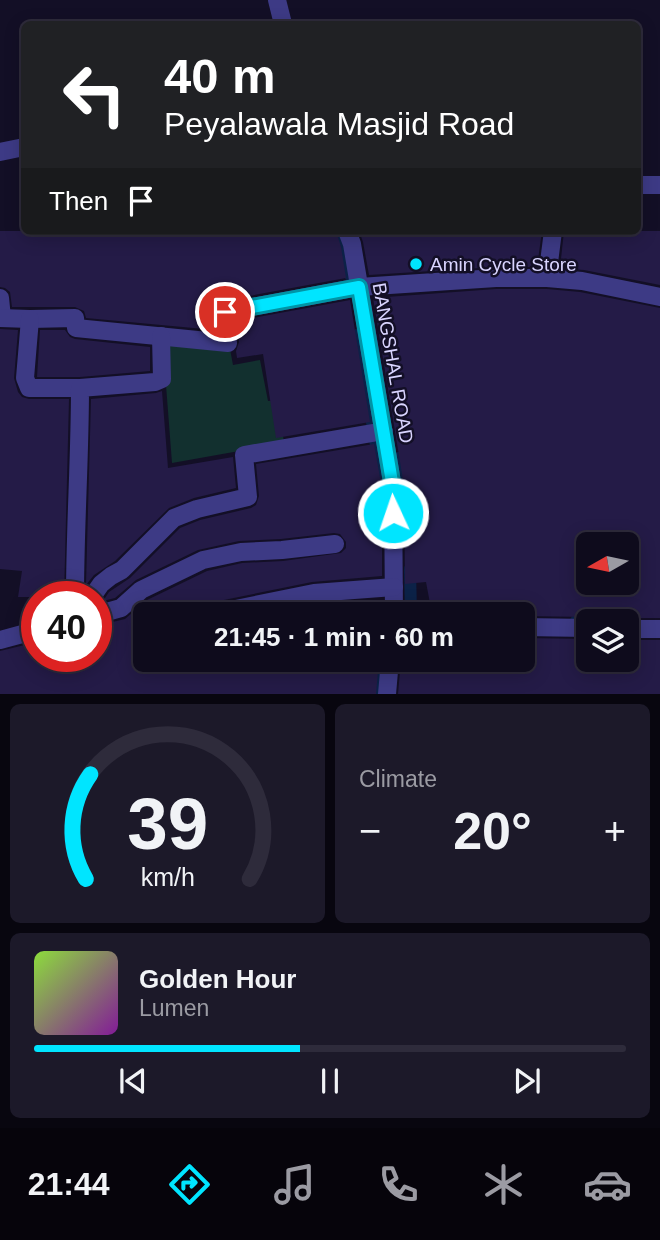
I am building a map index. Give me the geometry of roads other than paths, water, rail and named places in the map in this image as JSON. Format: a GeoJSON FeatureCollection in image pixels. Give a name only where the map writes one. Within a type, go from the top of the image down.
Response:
{"type":"FeatureCollection","features":[{"type":"Feature","properties":{"kind":"street"},"geometry":{"type":"LineString","coordinates":[[277,0],[282,21]]}},
{"type":"Feature","properties":{"kind":"street"},"geometry":{"type":"LineString","coordinates":[[0,152],[21,148]]}},
{"type":"Feature","properties":{"kind":"street"},"geometry":{"type":"LineString","coordinates":[[641,185],[660,185]]}},
{"type":"Feature","properties":{"kind":"street","name":"BANGSHAL ROAD"},"geometry":{"type":"LineString","coordinates":[[349,235],[393,488],[394,602]]}},
{"type":"Feature","properties":{"kind":"street"},"geometry":{"type":"LineString","coordinates":[[547,278],[552,235]]}},
{"type":"Feature","properties":{"kind":"street"},"geometry":{"type":"LineString","coordinates":[[0,298],[1,318],[75,318],[76,328],[228,343],[225,312],[359,287],[496,278],[547,278],[582,281],[660,297]]}},
{"type":"Feature","properties":{"kind":"street"},"geometry":{"type":"LineString","coordinates":[[30,319],[24,377],[29,388],[80,388],[155,382],[162,379],[161,336]]}},
{"type":"Feature","properties":{"kind":"street"},"geometry":{"type":"LineString","coordinates":[[75,581],[80,388]]}},
{"type":"Feature","properties":{"kind":"street"},"geometry":{"type":"LineString","coordinates":[[105,581],[122,569],[174,518],[197,509],[248,497],[244,455],[384,431]]}},
{"type":"Feature","properties":{"kind":"street"},"geometry":{"type":"LineString","coordinates":[[112,611],[121,608],[141,590],[203,560],[241,552],[335,544]]}},
{"type":"Feature","properties":{"kind":"street"},"geometry":{"type":"LineString","coordinates":[[270,602],[314,593],[394,587]]}},
{"type":"Feature","properties":{"kind":"street"},"geometry":{"type":"LineString","coordinates":[[535,627],[576,628]]}},
{"type":"Feature","properties":{"kind":"street"},"geometry":{"type":"LineString","coordinates":[[639,629],[660,629]]}},
{"type":"Feature","properties":{"kind":"street"},"geometry":{"type":"LineString","coordinates":[[0,640],[21,634]]}},
{"type":"Feature","properties":{"kind":"street"},"geometry":{"type":"LineString","coordinates":[[387,694],[389,672]]}},
{"type":"Feature","properties":{"kind":"waterway"},"geometry":{"type":"LineString","coordinates":[[339,235],[350,275]]}},
{"type":"Feature","properties":{"kind":"waterway"},"geometry":{"type":"LineString","coordinates":[[359,334],[385,510]]}},
{"type":"Feature","properties":{"kind":"waterway"},"geometry":{"type":"LineString","coordinates":[[399,458],[406,502]]}},
{"type":"Feature","properties":{"kind":"waterway"},"geometry":{"type":"LineString","coordinates":[[410,569],[411,602]]}},
{"type":"Feature","properties":{"kind":"waterway"},"geometry":{"type":"LineString","coordinates":[[376,694],[379,672]]}},
{"type":"Feature","properties":{"kind":"place","name":"Amin Cycle Store"},"geometry":{"type":"Point","coordinates":[416,264]}}]}
